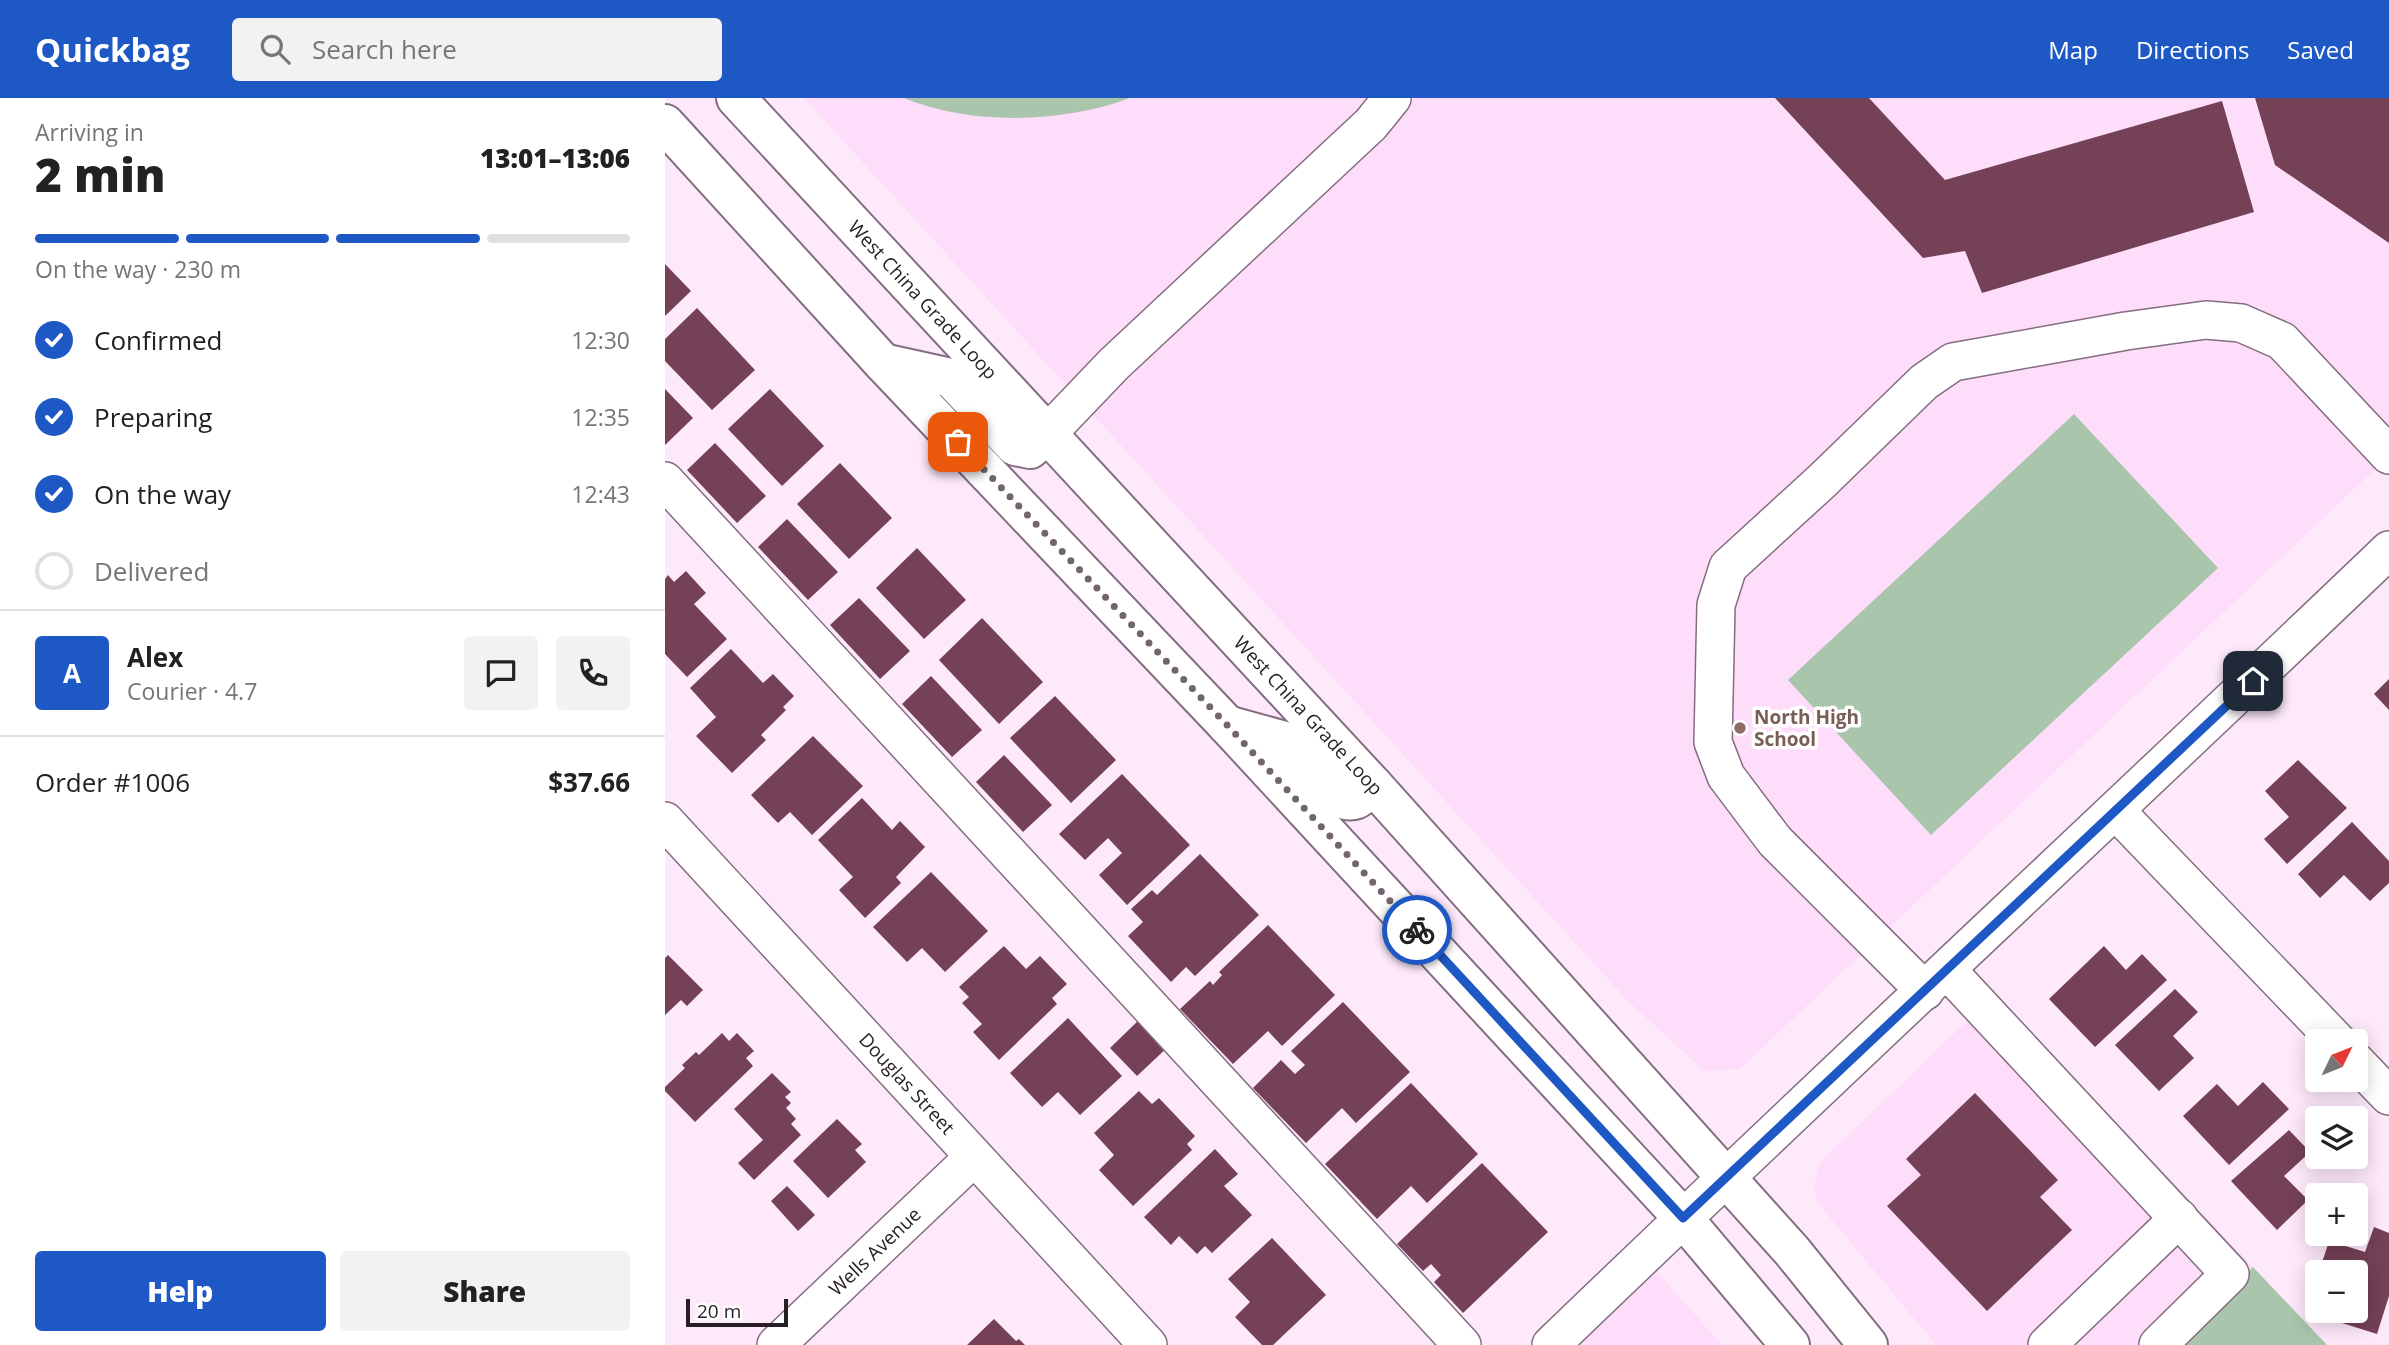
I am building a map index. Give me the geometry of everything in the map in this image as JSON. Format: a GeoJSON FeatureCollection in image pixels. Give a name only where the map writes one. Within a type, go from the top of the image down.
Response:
{"type":"FeatureCollection","features":[{"type":"Feature","properties":{"kind":"main road","name":"West China Grade Loop"},"geometry":{"type":"LineString","coordinates":[[736,98],[1373,785],[1726,1176],[1792,1251],[1868,1345]]}},
{"type":"Feature","properties":{"kind":"main road"},"geometry":{"type":"LineString","coordinates":[[665,124],[883,363],[1227,725],[1683,1218],[1790,1345]]}},
{"type":"Feature","properties":{"kind":"main road"},"geometry":{"type":"LineString","coordinates":[[883,363],[951,378],[1015,446],[1030,449],[1048,433]]}},
{"type":"Feature","properties":{"kind":"main road"},"geometry":{"type":"LineString","coordinates":[[1227,725],[1285,741],[1338,798],[1349,802],[1357,800],[1373,785]]}},
{"type":"Feature","properties":{"kind":"street"},"geometry":{"type":"LineString","coordinates":[[1048,433],[1114,364],[1371,124],[1392,98]]}},
{"type":"Feature","properties":{"kind":"street"},"geometry":{"type":"LineString","coordinates":[[2158,1345],[2230,1274],[2179,1218],[1936,980],[1775,841],[1726,776],[1713,741],[1716,606],[1728,567],[1924,382],[1953,362],[2126,331],[2206,320],[2241,323],[2282,341],[2389,455]]}},
{"type":"Feature","properties":{"kind":"street"},"geometry":{"type":"LineString","coordinates":[[665,481],[1462,1345]]}},
{"type":"Feature","properties":{"kind":"street"},"geometry":{"type":"LineString","coordinates":[[1551,1345],[1726,1176],[2389,551]]}},
{"type":"Feature","properties":{"kind":"street"},"geometry":{"type":"LineString","coordinates":[[2116,811],[2325,1029]]}},
{"type":"Feature","properties":{"kind":"street","name":"Douglas Street"},"geometry":{"type":"LineString","coordinates":[[665,821],[1148,1345]]}},
{"type":"Feature","properties":{"kind":"street"},"geometry":{"type":"LineString","coordinates":[[2368,1074],[2389,1096]]}},
{"type":"Feature","properties":{"kind":"street","name":"Wells Avenue"},"geometry":{"type":"LineString","coordinates":[[776,1345],[974,1157]]}},
{"type":"Feature","properties":{"kind":"street"},"geometry":{"type":"LineString","coordinates":[[2047,1345],[2179,1218]]}},
{"type":"Feature","properties":{"kind":"shaded area","name":"North High School"},"geometry":{"type":"Polygon","coordinates":[[[804,98],[2389,98],[2389,456],[1740,1069],[1704,1071],[1627,1000],[804,98]]]}},
{"type":"Feature","properties":{"kind":"shaded area"},"geometry":{"type":"Polygon","coordinates":[[[1995,994],[2253,1267],[2171,1345],[1936,1345],[1817,1202],[1814,1187],[1819,1163],[1995,994]]]}},
{"type":"Feature","properties":{"kind":"shaded area"},"geometry":{"type":"Polygon","coordinates":[[[1652,1266],[1722,1345],[1572,1345],[1652,1266]]]}},
{"type":"Feature","properties":{"kind":"green space"},"geometry":{"type":"Polygon","coordinates":[[[904,98],[1130,98],[1076,112],[1017,118],[958,113],[904,98]]]}},
{"type":"Feature","properties":{"kind":"green space"},"geometry":{"type":"Polygon","coordinates":[[[2074,414],[2218,568],[1931,835],[1788,680],[2074,414]]]}},
{"type":"Feature","properties":{"kind":"green space"},"geometry":{"type":"Polygon","coordinates":[[[2253,1267],[2327,1345],[2171,1345],[2253,1267]]]}},
{"type":"Feature","properties":{"kind":"building"},"geometry":{"type":"Polygon","coordinates":[[[1775,98],[1869,98],[1945,180],[2222,101],[2254,212],[1982,293],[1965,251],[1923,258],[1775,98]]]}},
{"type":"Feature","properties":{"kind":"building"},"geometry":{"type":"Polygon","coordinates":[[[2255,98],[2389,98],[2389,243],[2275,165],[2255,98]]]}},
{"type":"Feature","properties":{"kind":"building"},"geometry":{"type":"Polygon","coordinates":[[[665,264],[691,291],[665,316],[665,264]]]}},
{"type":"Feature","properties":{"kind":"building"},"geometry":{"type":"Polygon","coordinates":[[[697,308],[755,370],[712,410],[665,361],[665,339],[697,308]]]}},
{"type":"Feature","properties":{"kind":"building"},"geometry":{"type":"Polygon","coordinates":[[[665,389],[693,418],[665,445],[665,389]]]}},
{"type":"Feature","properties":{"kind":"building"},"geometry":{"type":"Polygon","coordinates":[[[770,389],[824,446],[782,486],[728,429],[770,389]]]}},
{"type":"Feature","properties":{"kind":"building"},"geometry":{"type":"Polygon","coordinates":[[[715,443],[766,496],[737,523],[687,470],[715,443]]]}},
{"type":"Feature","properties":{"kind":"building"},"geometry":{"type":"Polygon","coordinates":[[[840,463],[892,518],[849,559],[797,504],[840,463]]]}},
{"type":"Feature","properties":{"kind":"building"},"geometry":{"type":"Polygon","coordinates":[[[787,519],[838,572],[808,600],[758,547],[787,519]]]}},
{"type":"Feature","properties":{"kind":"building"},"geometry":{"type":"Polygon","coordinates":[[[917,548],[966,600],[924,639],[876,588],[917,548]]]}},
{"type":"Feature","properties":{"kind":"building"},"geometry":{"type":"Polygon","coordinates":[[[686,571],[706,593],[694,604],[727,639],[687,677],[665,654],[665,579],[668,575],[674,582],[686,571]]]}},
{"type":"Feature","properties":{"kind":"building"},"geometry":{"type":"Polygon","coordinates":[[[859,598],[910,651],[880,679],[830,625],[859,598]]]}},
{"type":"Feature","properties":{"kind":"building"},"geometry":{"type":"Polygon","coordinates":[[[982,618],[1043,682],[999,724],[939,660],[982,618]]]}},
{"type":"Feature","properties":{"kind":"building"},"geometry":{"type":"Polygon","coordinates":[[[731,649],[763,683],[773,674],[794,696],[783,707],[786,710],[761,735],[766,740],[732,773],[696,736],[716,717],[690,688],[731,649]]]}},
{"type":"Feature","properties":{"kind":"building"},"geometry":{"type":"Polygon","coordinates":[[[931,676],[982,730],[952,757],[902,704],[931,676]]]}},
{"type":"Feature","properties":{"kind":"building"},"geometry":{"type":"Polygon","coordinates":[[[2389,679],[2389,710],[2374,694],[2389,679]]]}},
{"type":"Feature","properties":{"kind":"building"},"geometry":{"type":"Polygon","coordinates":[[[1055,696],[1116,760],[1071,803],[1010,738],[1055,696]]]}},
{"type":"Feature","properties":{"kind":"building"},"geometry":{"type":"Polygon","coordinates":[[[813,736],[863,786],[812,835],[790,812],[778,823],[751,795],[813,736]]]}},
{"type":"Feature","properties":{"kind":"building"},"geometry":{"type":"Polygon","coordinates":[[[1004,755],[1052,805],[1023,832],[976,782],[1004,755]]]}},
{"type":"Feature","properties":{"kind":"building"},"geometry":{"type":"Polygon","coordinates":[[[2298,760],[2347,808],[2287,864],[2264,839],[2289,817],[2265,791],[2298,760]]]}},
{"type":"Feature","properties":{"kind":"building"},"geometry":{"type":"Polygon","coordinates":[[[1122,774],[1190,845],[1127,905],[1099,875],[1122,853],[1108,838],[1085,860],[1059,834],[1122,774]]]}},
{"type":"Feature","properties":{"kind":"building"},"geometry":{"type":"Polygon","coordinates":[[[862,798],[892,830],[900,821],[925,847],[896,877],[901,883],[865,918],[839,890],[853,877],[818,840],[862,798]]]}},
{"type":"Feature","properties":{"kind":"building"},"geometry":{"type":"Polygon","coordinates":[[[2352,822],[2389,861],[2389,883],[2370,901],[2344,875],[2320,898],[2298,874],[2352,822]]]}},
{"type":"Feature","properties":{"kind":"building"},"geometry":{"type":"Polygon","coordinates":[[[1200,854],[1259,915],[1195,976],[1186,967],[1171,982],[1128,936],[1143,922],[1131,909],[1152,890],[1157,895],[1200,854]]]}},
{"type":"Feature","properties":{"kind":"building"},"geometry":{"type":"Polygon","coordinates":[[[931,872],[988,931],[945,972],[922,948],[907,962],[873,927],[931,872]]]}},
{"type":"Feature","properties":{"kind":"building"},"geometry":{"type":"Polygon","coordinates":[[[1268,925],[1335,995],[1282,1046],[1268,1031],[1233,1064],[1180,1009],[1210,981],[1213,985],[1222,975],[1219,972],[1268,925]]]}},
{"type":"Feature","properties":{"kind":"building"},"geometry":{"type":"Polygon","coordinates":[[[1004,946],[1026,969],[1040,956],[1067,984],[1052,998],[1057,1004],[999,1060],[973,1032],[982,1024],[962,1003],[969,997],[959,987],[1004,946]]]}},
{"type":"Feature","properties":{"kind":"building"},"geometry":{"type":"Polygon","coordinates":[[[2104,946],[2126,970],[2142,954],[2167,980],[2095,1047],[2049,999],[2104,946]]]}},
{"type":"Feature","properties":{"kind":"building"},"geometry":{"type":"Polygon","coordinates":[[[668,955],[703,990],[687,1006],[681,1000],[665,1015],[665,958],[668,955]]]}},
{"type":"Feature","properties":{"kind":"building"},"geometry":{"type":"Polygon","coordinates":[[[2175,989],[2198,1012],[2173,1036],[2194,1058],[2159,1091],[2115,1045],[2175,989]]]}},
{"type":"Feature","properties":{"kind":"building"},"geometry":{"type":"Polygon","coordinates":[[[1343,1002],[1410,1072],[1356,1123],[1342,1108],[1306,1143],[1253,1088],[1281,1060],[1295,1074],[1305,1065],[1291,1051],[1343,1002]]]}},
{"type":"Feature","properties":{"kind":"building"},"geometry":{"type":"Polygon","coordinates":[[[1143,1016],[1170,1045],[1137,1076],[1110,1048],[1143,1016]]]}},
{"type":"Feature","properties":{"kind":"building"},"geometry":{"type":"Polygon","coordinates":[[[1068,1018],[1122,1076],[1080,1115],[1058,1092],[1042,1107],[1010,1073],[1068,1018]]]}},
{"type":"Feature","properties":{"kind":"building"},"geometry":{"type":"Polygon","coordinates":[[[722,1033],[729,1041],[737,1033],[754,1051],[746,1058],[753,1066],[695,1122],[665,1091],[665,1087],[685,1068],[682,1065],[696,1052],[699,1055],[722,1033]]]}},
{"type":"Feature","properties":{"kind":"building"},"geometry":{"type":"Polygon","coordinates":[[[772,1073],[791,1092],[785,1097],[791,1103],[786,1108],[796,1119],[791,1124],[801,1135],[754,1180],[738,1163],[763,1140],[734,1109],[772,1073]]]}},
{"type":"Feature","properties":{"kind":"building"},"geometry":{"type":"Polygon","coordinates":[[[2263,1082],[2289,1109],[2229,1165],[2183,1116],[2217,1084],[2238,1106],[2263,1082]]]}},
{"type":"Feature","properties":{"kind":"building"},"geometry":{"type":"Polygon","coordinates":[[[1411,1083],[1478,1154],[1427,1203],[1411,1186],[1377,1219],[1325,1164],[1411,1083]]]}},
{"type":"Feature","properties":{"kind":"building"},"geometry":{"type":"Polygon","coordinates":[[[1139,1091],[1152,1104],[1159,1098],[1195,1136],[1187,1144],[1192,1150],[1133,1206],[1099,1170],[1114,1155],[1094,1133],[1139,1091]]]}},
{"type":"Feature","properties":{"kind":"building"},"geometry":{"type":"Polygon","coordinates":[[[1975,1093],[2058,1180],[2040,1197],[2072,1230],[1987,1311],[1887,1206],[1921,1175],[1906,1159],[1975,1093]]]}},
{"type":"Feature","properties":{"kind":"building"},"geometry":{"type":"Polygon","coordinates":[[[837,1119],[862,1144],[855,1150],[866,1162],[828,1198],[793,1161],[837,1119]]]}},
{"type":"Feature","properties":{"kind":"building"},"geometry":{"type":"Polygon","coordinates":[[[2289,1130],[2305,1147],[2305,1157],[2284,1176],[2305,1197],[2305,1203],[2277,1230],[2231,1181],[2289,1130]]]}},
{"type":"Feature","properties":{"kind":"building"},"geometry":{"type":"Polygon","coordinates":[[[1215,1149],[1238,1174],[1224,1186],[1252,1215],[1212,1253],[1205,1246],[1197,1254],[1179,1236],[1171,1245],[1144,1217],[1215,1149]]]}},
{"type":"Feature","properties":{"kind":"building"},"geometry":{"type":"Polygon","coordinates":[[[1482,1163],[1548,1232],[1463,1313],[1434,1282],[1441,1275],[1431,1264],[1423,1271],[1397,1244],[1482,1163]]]}},
{"type":"Feature","properties":{"kind":"building"},"geometry":{"type":"Polygon","coordinates":[[[787,1186],[815,1215],[798,1231],[771,1201],[787,1186]]]}},
{"type":"Feature","properties":{"kind":"building"},"geometry":{"type":"Polygon","coordinates":[[[2374,1227],[2389,1233],[2389,1296],[2377,1334],[2342,1323],[2368,1323],[2368,1260],[2323,1260],[2327,1246],[2345,1246],[2365,1252],[2374,1227]]]}},
{"type":"Feature","properties":{"kind":"building"},"geometry":{"type":"Polygon","coordinates":[[[1272,1238],[1326,1295],[1273,1345],[1262,1345],[1235,1317],[1250,1302],[1228,1279],[1272,1238]]]}},
{"type":"Feature","properties":{"kind":"building"},"geometry":{"type":"Polygon","coordinates":[[[994,1319],[1016,1341],[1019,1339],[1025,1345],[967,1345],[994,1319]]]}},
{"type":"Feature","properties":{"kind":"way so far"},"geometry":{"type":"LineString","coordinates":[[958,442],[1417,930]]}},
{"type":"Feature","properties":{"kind":"place","name":"North High School"},"geometry":{"type":"Point","coordinates":[1740,728]}},
{"type":"Feature","properties":{"kind":"route"},"geometry":{"type":"LineString","coordinates":[[1417,930],[1683,1218],[2253,681]]}}]}
